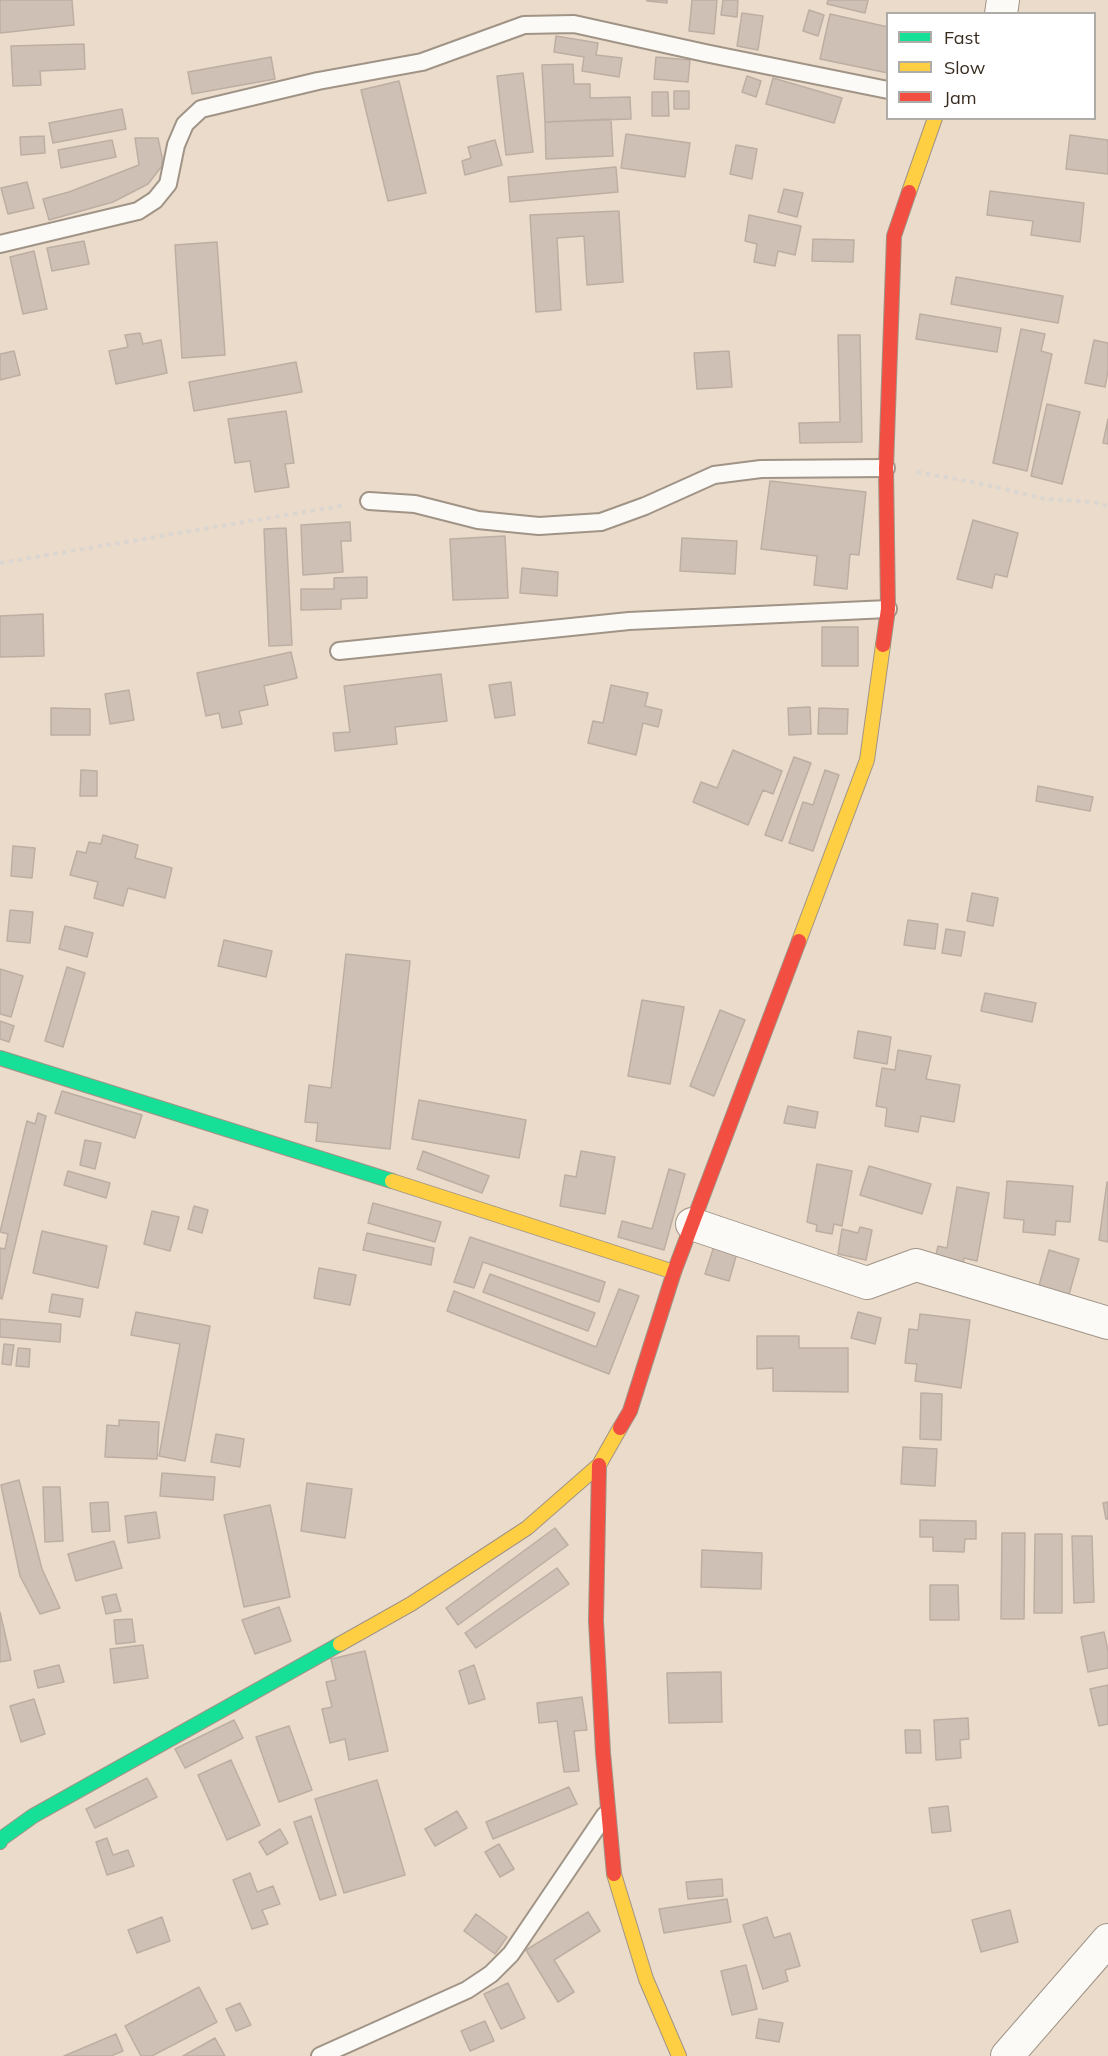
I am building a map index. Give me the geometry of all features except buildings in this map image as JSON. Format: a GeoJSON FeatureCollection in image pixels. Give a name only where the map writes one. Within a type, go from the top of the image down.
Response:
{"type":"FeatureCollection","features":[{"type":"Feature","properties":{"kind":"street"},"geometry":{"type":"LineString","coordinates":[[0,1839],[33,1816],[411,1604],[527,1528],[599,1465],[630,1411],[674,1272],[867,760],[888,609],[886,468],[894,236],[934,120]]}},
{"type":"Feature","properties":{"kind":"street"},"geometry":{"type":"LineString","coordinates":[[0,1058],[674,1272]]}},
{"type":"Feature","properties":{"kind":"street"},"geometry":{"type":"LineString","coordinates":[[692,1224],[867,1282],[916,1265],[1108,1323]]}},
{"type":"Feature","properties":{"kind":"street"},"geometry":{"type":"LineString","coordinates":[[599,1465],[596,1621],[614,1876],[646,1979],[679,2056]]}},
{"type":"Feature","properties":{"kind":"street"},"geometry":{"type":"LineString","coordinates":[[1007,2056],[1108,1940]]}},
{"type":"Feature","properties":{"kind":"lane"},"geometry":{"type":"LineString","coordinates":[[0,244],[138,211],[155,200],[168,184],[176,145],[185,124],[201,109],[318,81],[422,62],[524,25],[574,24],[886,90]]}},
{"type":"Feature","properties":{"kind":"lane"},"geometry":{"type":"LineString","coordinates":[[369,501],[416,504],[478,520],[539,526],[600,522],[645,506],[714,475],[761,468],[886,468]]}},
{"type":"Feature","properties":{"kind":"lane"},"geometry":{"type":"LineString","coordinates":[[339,651],[629,621],[888,609]]}},
{"type":"Feature","properties":{"kind":"lane"},"geometry":{"type":"LineString","coordinates":[[320,2056],[467,1990],[491,1974],[510,1954],[608,1810]]}},
{"type":"Feature","properties":{"kind":"path"},"geometry":{"type":"LineString","coordinates":[[886,468],[934,474],[1045,499],[1094,502],[1108,506]]}},
{"type":"Feature","properties":{"kind":"path"},"geometry":{"type":"LineString","coordinates":[[0,563],[369,501]]}},
{"type":"Feature","properties":{"kind":"traffic: fast"},"geometry":{"type":"LineString","coordinates":[[0,1058],[392,1181]]}},
{"type":"Feature","properties":{"kind":"traffic: fast"},"geometry":{"type":"LineString","coordinates":[[0,1842],[33,1816],[340,1644]]}},
{"type":"Feature","properties":{"kind":"traffic: slow"},"geometry":{"type":"LineString","coordinates":[[909,192],[934,120]]}},
{"type":"Feature","properties":{"kind":"traffic: slow"},"geometry":{"type":"LineString","coordinates":[[799,941],[867,760],[883,645]]}},
{"type":"Feature","properties":{"kind":"traffic: slow"},"geometry":{"type":"LineString","coordinates":[[392,1181],[674,1272]]}},
{"type":"Feature","properties":{"kind":"traffic: slow"},"geometry":{"type":"LineString","coordinates":[[340,1644],[411,1604],[527,1528],[599,1465],[620,1428]]}},
{"type":"Feature","properties":{"kind":"traffic: slow"},"geometry":{"type":"LineString","coordinates":[[614,1874],[646,1979],[679,2056]]}},
{"type":"Feature","properties":{"kind":"traffic: jam"},"geometry":{"type":"LineString","coordinates":[[883,645],[888,609],[886,468],[894,236],[909,192]]}},
{"type":"Feature","properties":{"kind":"traffic: jam"},"geometry":{"type":"LineString","coordinates":[[620,1428],[630,1411],[674,1272],[799,941]]}},
{"type":"Feature","properties":{"kind":"traffic: jam"},"geometry":{"type":"LineString","coordinates":[[599,1465],[596,1621],[603,1753],[614,1874]]}}]}
